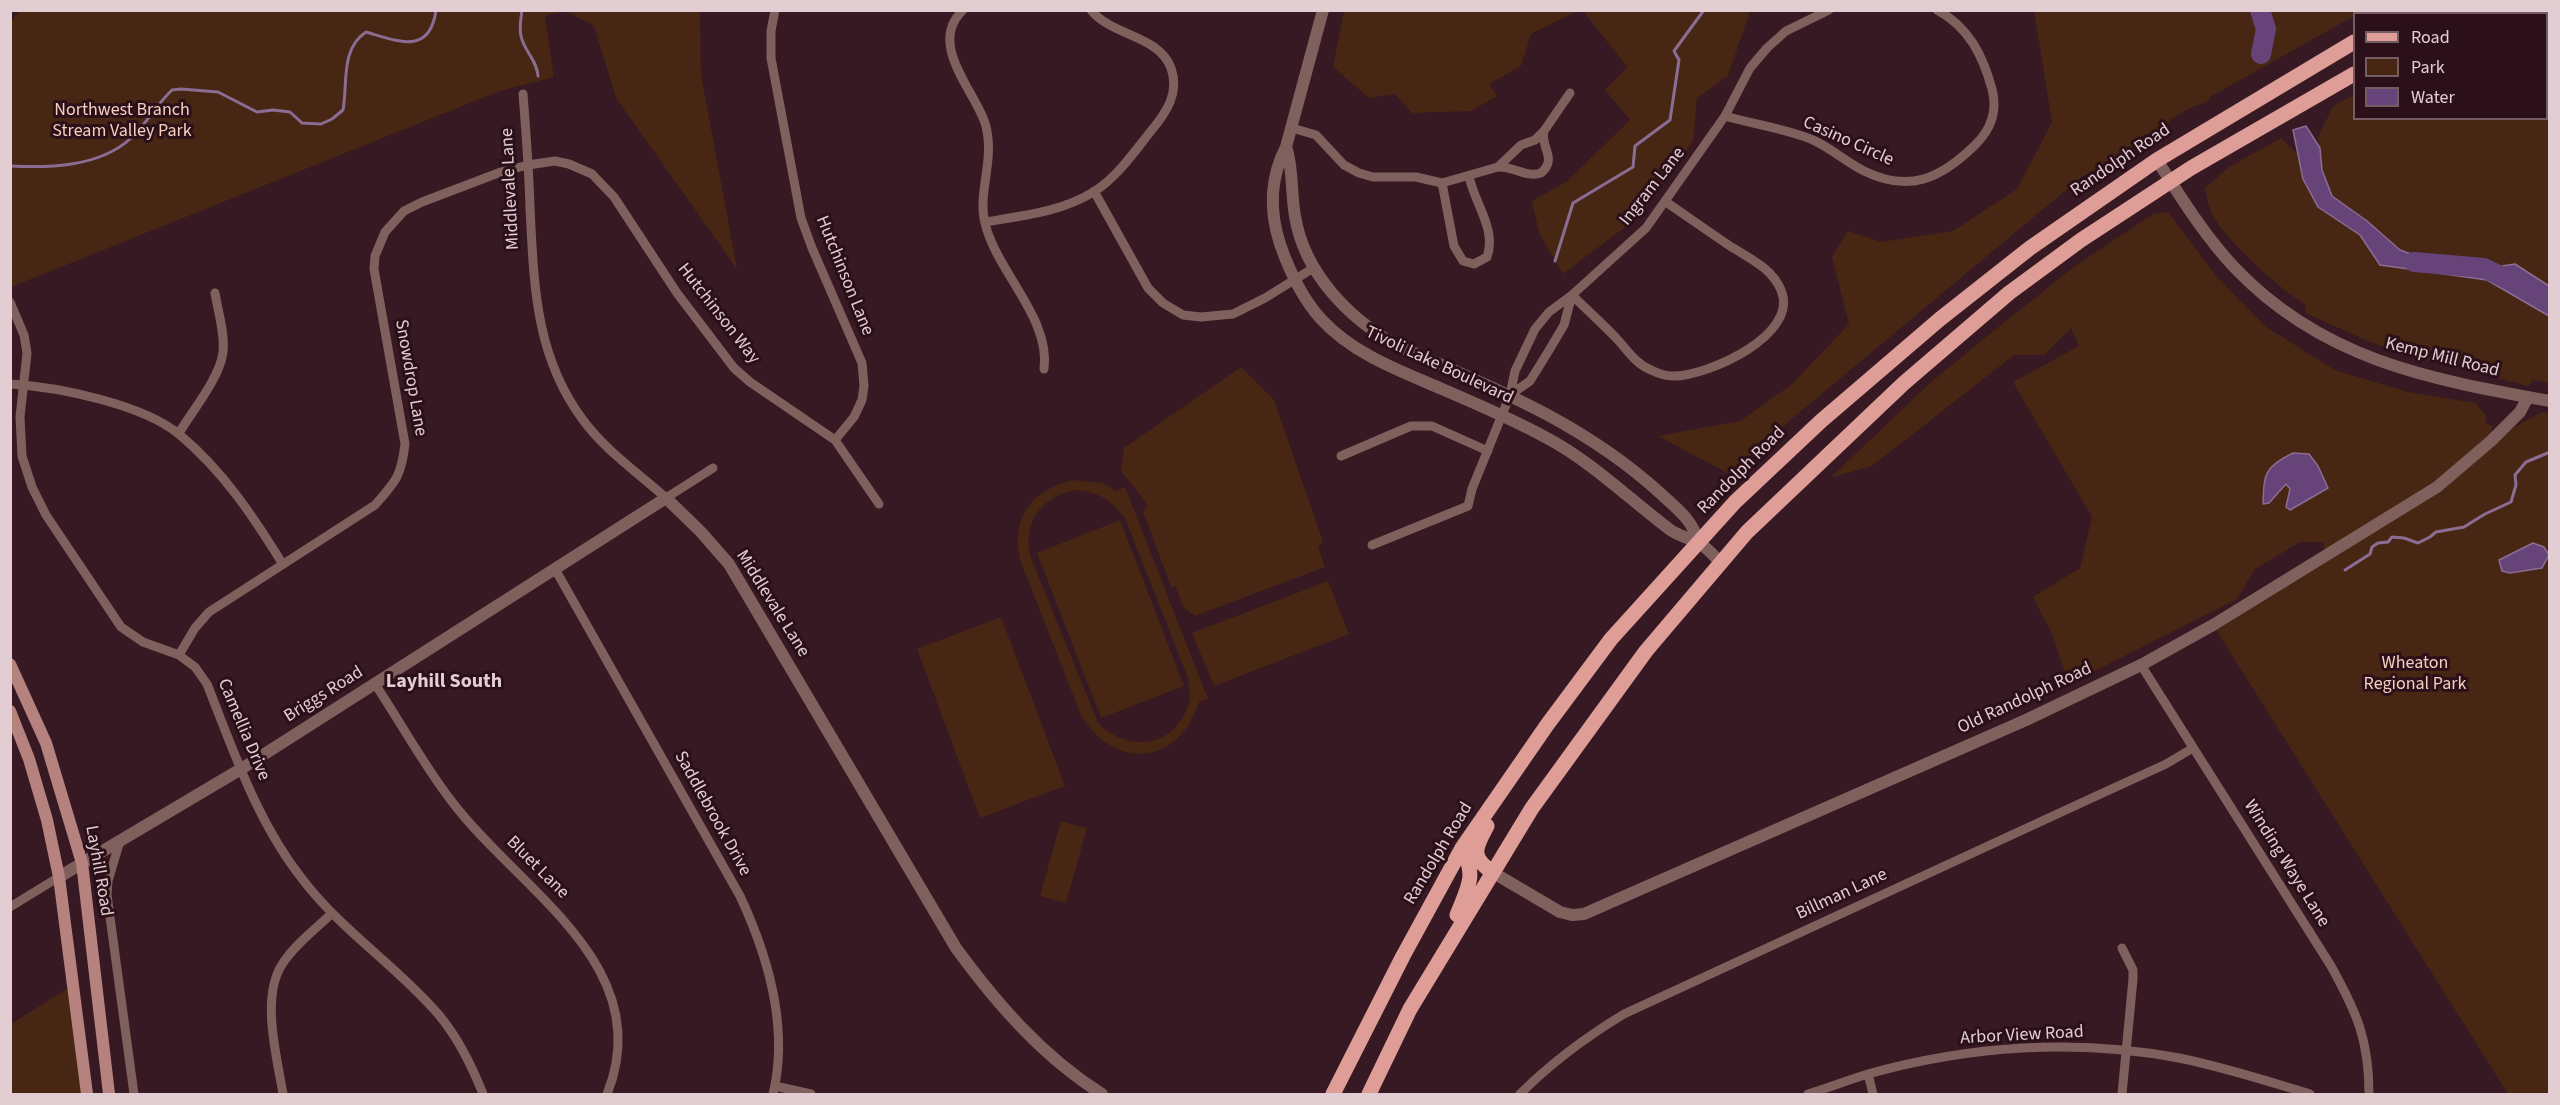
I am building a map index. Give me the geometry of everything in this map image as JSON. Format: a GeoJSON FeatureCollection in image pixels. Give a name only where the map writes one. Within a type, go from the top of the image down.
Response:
{"type":"FeatureCollection","features":[{"type":"Feature","properties":{"kind":"main road","name":"Randolph Road"},"geometry":{"type":"LineString","coordinates":[[1333,1095],[1403,956],[1462,848],[1547,725],[1611,639],[1735,502],[1781,458],[1940,319],[2030,248],[2157,160],[2353,43]]}},
{"type":"Feature","properties":{"kind":"main road"},"geometry":{"type":"LineString","coordinates":[[1369,1095],[1410,1010],[1532,808],[1598,715],[1666,626],[1774,505],[1904,382],[2009,293],[2081,240],[2229,144],[2353,75]]}},
{"type":"Feature","properties":{"kind":"main road","name":"Layhill Road"},"geometry":{"type":"LineString","coordinates":[[10,664],[46,743],[82,863],[109,1095]]}},
{"type":"Feature","properties":{"kind":"main road"},"geometry":{"type":"LineString","coordinates":[[10,711],[29,759],[47,820],[59,877],[87,1095]]}},
{"type":"Feature","properties":{"kind":"main road"},"geometry":{"type":"LineString","coordinates":[[1492,872],[1483,866],[1478,858],[1477,845],[1514,775]]}},
{"type":"Feature","properties":{"kind":"main road"},"geometry":{"type":"LineString","coordinates":[[1442,954],[1471,877],[1470,864],[1462,848]]}},
{"type":"Feature","properties":{"kind":"street","name":"Hutchinson Lane"},"geometry":{"type":"LineString","coordinates":[[775,10],[771,31],[771,58],[801,218],[862,363],[864,386],[862,400],[854,417],[835,440]]}},
{"type":"Feature","properties":{"kind":"street"},"geometry":{"type":"LineString","coordinates":[[963,10],[952,29],[950,44],[955,65],[984,120],[990,141],[983,207],[985,222],[994,248],[1039,329],[1046,354],[1044,369]]}},
{"type":"Feature","properties":{"kind":"street"},"geometry":{"type":"LineString","coordinates":[[985,222],[1046,212],[1094,191],[1122,168],[1171,104],[1174,90],[1171,68],[1159,51],[1104,24],[1091,10]]}},
{"type":"Feature","properties":{"kind":"street","name":"Tivoli Lake Boulevard"},"geometry":{"type":"LineString","coordinates":[[1323,10],[1292,129],[1276,166],[1272,204],[1278,236],[1295,279],[1323,321],[1355,348],[1385,364],[1547,438],[1589,466],[1679,537],[1699,542],[1721,562]]}},
{"type":"Feature","properties":{"kind":"street"},"geometry":{"type":"LineString","coordinates":[[1725,116],[1750,68],[1767,48],[1786,31],[1829,10]]}},
{"type":"Feature","properties":{"kind":"street","name":"Casino Circle"},"geometry":{"type":"LineString","coordinates":[[1725,116],[1812,139],[1864,171],[1904,183],[1925,179],[1942,171],[1974,146],[1991,124],[1994,95],[1985,61],[1974,43],[1952,18],[1937,10]]}},
{"type":"Feature","properties":{"kind":"street"},"geometry":{"type":"LineString","coordinates":[[1498,167],[1509,159],[1516,149],[1535,140],[1544,131],[1570,93]]}},
{"type":"Feature","properties":{"kind":"street","name":"Middlevale Lane"},"geometry":{"type":"LineString","coordinates":[[524,94],[534,282],[538,316],[549,357],[567,395],[584,421],[605,445],[666,498],[701,532],[729,564],[956,948],[987,990],[1055,1060],[1102,1095]]}},
{"type":"Feature","properties":{"kind":"street","name":"Ingram Lane"},"geometry":{"type":"LineString","coordinates":[[1372,545],[1468,506],[1472,489],[1510,395],[1515,371],[1535,329],[1549,312],[1572,295],[1646,228],[1725,116]]}},
{"type":"Feature","properties":{"kind":"street"},"geometry":{"type":"LineString","coordinates":[[1292,129],[1316,135],[1344,165],[1359,173],[1373,177],[1416,177],[1442,183],[1498,167],[1511,166],[1529,174],[1540,172],[1549,161],[1549,154],[1542,138],[1544,131]]}},
{"type":"Feature","properties":{"kind":"street","name":"Tivoli Lake Boulevard"},"geometry":{"type":"LineString","coordinates":[[1286,147],[1290,157],[1290,185],[1295,219],[1307,252],[1326,286],[1347,311],[1373,332],[1398,346],[1559,419],[1639,474],[1692,522],[1699,542]]}},
{"type":"Feature","properties":{"kind":"street","name":"Kemp Mill Road"},"geometry":{"type":"LineString","coordinates":[[2157,160],[2204,230],[2234,267],[2273,302],[2308,328],[2343,346],[2404,371],[2550,401]]}},
{"type":"Feature","properties":{"kind":"street","name":"Hutchinson Way"},"geometry":{"type":"LineString","coordinates":[[528,165],[555,161],[569,164],[600,181],[614,197],[677,292],[734,368],[750,382],[835,440],[879,504]]}},
{"type":"Feature","properties":{"kind":"street","name":"Snowdrop Lane"},"geometry":{"type":"LineString","coordinates":[[179,655],[195,628],[209,612],[375,505],[396,481],[402,469],[405,444],[374,269],[375,256],[385,232],[404,211],[422,202],[501,172],[528,165]]}},
{"type":"Feature","properties":{"kind":"street"},"geometry":{"type":"LineString","coordinates":[[1442,183],[1454,246],[1463,261],[1474,264],[1487,257],[1490,247],[1487,226],[1468,176]]}},
{"type":"Feature","properties":{"kind":"street"},"geometry":{"type":"LineString","coordinates":[[1094,191],[1148,288],[1163,303],[1183,315],[1201,317],[1233,314],[1265,298],[1316,267]]}},
{"type":"Feature","properties":{"kind":"street"},"geometry":{"type":"LineString","coordinates":[[1572,295],[1618,340],[1630,356],[1650,369],[1671,376],[1693,374],[1720,366],[1744,353],[1764,336],[1779,319],[1785,306],[1782,290],[1773,276],[1749,256],[1666,202]]}},
{"type":"Feature","properties":{"kind":"street"},"geometry":{"type":"LineString","coordinates":[[179,433],[220,367],[223,336],[215,293]]}},
{"type":"Feature","properties":{"kind":"street","name":"Ingram Lane"},"geometry":{"type":"LineString","coordinates":[[1510,395],[1530,381],[1548,352],[1564,325],[1572,295]]}},
{"type":"Feature","properties":{"kind":"street","name":"Camellia Drive"},"geometry":{"type":"LineString","coordinates":[[10,302],[24,334],[27,353],[20,417],[22,456],[32,487],[46,515],[121,627],[142,642],[179,655],[195,667],[207,684],[259,811],[279,846],[303,880],[332,913],[440,1016],[472,1069],[483,1095]]}},
{"type":"Feature","properties":{"kind":"street"},"geometry":{"type":"LineString","coordinates":[[10,384],[107,400],[147,416],[179,433],[226,479],[251,513],[282,563]]}},
{"type":"Feature","properties":{"kind":"street","name":"Old Randolph Road"},"geometry":{"type":"LineString","coordinates":[[1492,872],[1560,912],[1572,915],[1595,910],[2026,720],[2141,665],[2213,625],[2438,487],[2491,441],[2520,412],[2528,397]]}},
{"type":"Feature","properties":{"kind":"street"},"geometry":{"type":"LineString","coordinates":[[1341,456],[1412,426],[1432,426],[1488,451]]}},
{"type":"Feature","properties":{"kind":"street","name":"Briggs Road"},"geometry":{"type":"LineString","coordinates":[[10,907],[241,769],[713,468]]}},
{"type":"Feature","properties":{"kind":"street","name":"Saddlebrook Drive"},"geometry":{"type":"LineString","coordinates":[[555,568],[734,886],[753,924],[767,965],[774,997],[778,1043],[774,1090]]}},
{"type":"Feature","properties":{"kind":"street","name":"Winding Waye Lane"},"geometry":{"type":"LineString","coordinates":[[2141,665],[2331,966],[2353,1006],[2365,1038],[2369,1062],[2369,1095]]}},
{"type":"Feature","properties":{"kind":"street","name":"Bluet Lane"},"geometry":{"type":"LineString","coordinates":[[375,684],[452,802],[473,827],[556,909],[582,943],[608,987],[615,1007],[620,1041],[612,1082],[607,1095]]}},
{"type":"Feature","properties":{"kind":"street","name":"Billman Lane"},"geometry":{"type":"LineString","coordinates":[[1520,1095],[1534,1080],[1591,1034],[1624,1014],[2166,764],[2193,748]]}},
{"type":"Feature","properties":{"kind":"street","name":"Layhill Road"},"geometry":{"type":"LineString","coordinates":[[120,841],[108,880],[107,895],[134,1095]]}},
{"type":"Feature","properties":{"kind":"street"},"geometry":{"type":"LineString","coordinates":[[283,1095],[272,1017],[273,988],[285,960],[332,913]]}},
{"type":"Feature","properties":{"kind":"street"},"geometry":{"type":"LineString","coordinates":[[2122,948],[2133,970],[2122,1095]]}},
{"type":"Feature","properties":{"kind":"street","name":"Arbor View Road"},"geometry":{"type":"LineString","coordinates":[[1808,1095],[1868,1074],[1966,1053],[2064,1047],[2126,1051],[2178,1058],[2231,1070],[2310,1095]]}},
{"type":"Feature","properties":{"kind":"street"},"geometry":{"type":"LineString","coordinates":[[1868,1074],[1873,1095]]}},
{"type":"Feature","properties":{"kind":"street"},"geometry":{"type":"LineString","coordinates":[[774,1090],[811,1095]]}},
{"type":"Feature","properties":{"kind":"green space"},"geometry":{"type":"Polygon","coordinates":[[[1344,10],[1577,11],[1531,34],[1521,66],[1489,84],[1497,96],[1471,111],[1412,113],[1395,94],[1369,98],[1333,67],[1344,10]]]}},
{"type":"Feature","properties":{"kind":"green space","name":"Northwest Branch Stream Valley Park"},"geometry":{"type":"Polygon","coordinates":[[[20,11],[565,11],[545,16],[554,77],[500,91],[11,287],[10,22],[20,11]]]}},
{"type":"Feature","properties":{"kind":"green space"},"geometry":{"type":"Polygon","coordinates":[[[565,11],[700,11],[701,74],[737,269],[616,98],[594,26],[565,11]]]}},
{"type":"Feature","properties":{"kind":"green space"},"geometry":{"type":"Polygon","coordinates":[[[1583,11],[1750,11],[1728,76],[1697,98],[1693,141],[1641,215],[1563,274],[1539,233],[1532,201],[1566,182],[1630,120],[1605,90],[1627,67],[1583,11]]]}},
{"type":"Feature","properties":{"kind":"green space"},"geometry":{"type":"Polygon","coordinates":[[[2034,11],[2365,11],[2353,12],[2353,17],[2210,97],[2207,102],[2192,107],[2173,118],[2164,127],[2140,138],[2124,155],[2105,169],[2083,176],[1782,427],[1731,475],[1658,436],[1740,421],[1791,385],[1849,324],[1832,257],[1848,231],[1881,242],[1953,231],[2017,189],[2052,122],[2034,11]]]}},
{"type":"Feature","properties":{"kind":"green space"},"geometry":{"type":"Polygon","coordinates":[[[2549,11],[2549,383],[2533,380],[2528,386],[2413,357],[2370,342],[2305,313],[2306,305],[2254,264],[2219,225],[2212,214],[2205,188],[2229,167],[2281,138],[2297,153],[2299,162],[2320,151],[2318,137],[2333,106],[2353,96],[2353,120],[2548,120],[2548,12],[2527,12],[2549,11]]]}},
{"type":"Feature","properties":{"kind":"green space","name":"Wheaton Regional Park"},"geometry":{"type":"Polygon","coordinates":[[[2168,212],[2218,278],[2266,327],[2335,370],[2408,392],[2475,403],[2487,417],[2485,422],[2492,426],[2492,440],[2541,412],[2549,413],[2549,1094],[2508,1094],[2213,625],[2326,556],[2323,542],[2300,542],[2255,569],[2237,599],[2069,684],[2053,636],[2033,597],[2080,568],[2092,517],[2013,382],[2079,346],[2071,328],[2044,355],[2014,355],[1872,466],[1830,478],[1930,383],[2075,266],[2153,214],[2168,212]]]}},
{"type":"Feature","properties":{"kind":"green space"},"geometry":{"type":"Polygon","coordinates":[[[1241,367],[1274,400],[1323,542],[1318,547],[1325,567],[1195,616],[1184,608],[1175,586],[1171,587],[1143,511],[1148,505],[1121,471],[1124,448],[1241,367]]]}},
{"type":"Feature","properties":{"kind":"green space"},"geometry":{"type":"Polygon","coordinates":[[[1072,480],[1103,483],[1116,491],[1125,487],[1208,699],[1199,702],[1190,723],[1177,739],[1162,749],[1145,754],[1128,752],[1111,746],[1095,733],[1081,715],[1020,560],[1018,545],[1019,531],[1027,508],[1045,491],[1072,480]],[[1076,490],[1053,498],[1037,513],[1029,533],[1031,558],[1098,723],[1122,739],[1148,742],[1172,731],[1181,720],[1189,703],[1188,678],[1125,518],[1104,498],[1076,490]]]}},
{"type":"Feature","properties":{"kind":"green space"},"geometry":{"type":"Polygon","coordinates":[[[1120,520],[1184,686],[1101,718],[1037,553],[1120,520]]]}},
{"type":"Feature","properties":{"kind":"green space"},"geometry":{"type":"Polygon","coordinates":[[[1328,581],[1349,634],[1214,686],[1192,633],[1328,581]]]}},
{"type":"Feature","properties":{"kind":"green space"},"geometry":{"type":"Polygon","coordinates":[[[1001,617],[1065,786],[980,818],[917,649],[1001,617]]]}},
{"type":"Feature","properties":{"kind":"green space"},"geometry":{"type":"Polygon","coordinates":[[[1061,821],[1087,828],[1066,903],[1040,896],[1061,821]]]}},
{"type":"Feature","properties":{"kind":"green space"},"geometry":{"type":"Polygon","coordinates":[[[73,985],[87,1094],[11,1094],[11,1024],[73,985]]]}},
{"type":"Feature","properties":{"kind":"water"},"geometry":{"type":"Polygon","coordinates":[[[2306,126],[2320,148],[2322,170],[2332,196],[2367,221],[2400,250],[2461,272],[2515,264],[2549,286],[2549,316],[2487,280],[2380,265],[2360,235],[2318,207],[2303,179],[2293,130],[2306,126]]]}},
{"type":"Feature","properties":{"kind":"water"},"geometry":{"type":"Polygon","coordinates":[[[2293,453],[2309,454],[2318,466],[2328,488],[2290,510],[2286,507],[2290,489],[2286,484],[2269,503],[2263,504],[2265,478],[2268,472],[2276,463],[2293,453]]]}},
{"type":"Feature","properties":{"kind":"water"},"geometry":{"type":"Polygon","coordinates":[[[2533,543],[2544,547],[2549,555],[2542,568],[2510,573],[2502,571],[2499,560],[2533,543]]]}},
{"type":"Feature","properties":{"kind":"waterway"},"geometry":{"type":"LineString","coordinates":[[10,166],[57,166],[104,155],[130,139],[172,90],[218,92],[257,112],[273,110],[290,112],[302,123],[321,124],[343,110],[349,57],[358,39],[366,32],[400,41],[419,40],[433,25],[436,10]]}},
{"type":"Feature","properties":{"kind":"waterway"},"geometry":{"type":"LineString","coordinates":[[522,10],[521,36],[538,76]]}},
{"type":"Feature","properties":{"kind":"waterway"},"geometry":{"type":"LineString","coordinates":[[1555,261],[1573,203],[1633,167],[1635,146],[1670,120],[1679,60],[1674,51],[1704,10]]}},
{"type":"Feature","properties":{"kind":"waterway"},"geometry":{"type":"LineString","coordinates":[[2260,10],[2266,29],[2261,54]]}},
{"type":"Feature","properties":{"kind":"waterway"},"geometry":{"type":"LineString","coordinates":[[2414,262],[2484,268],[2550,299]]}},
{"type":"Feature","properties":{"kind":"waterway"},"geometry":{"type":"LineString","coordinates":[[2345,570],[2370,554],[2372,547],[2378,543],[2388,542],[2392,537],[2418,543],[2436,532],[2464,527],[2511,502],[2516,485],[2515,475],[2526,462],[2550,452]]}},
{"type":"Feature","properties":{"kind":"district","name":"Layhill South"},"geometry":{"type":"Point","coordinates":[444,683]}}]}
